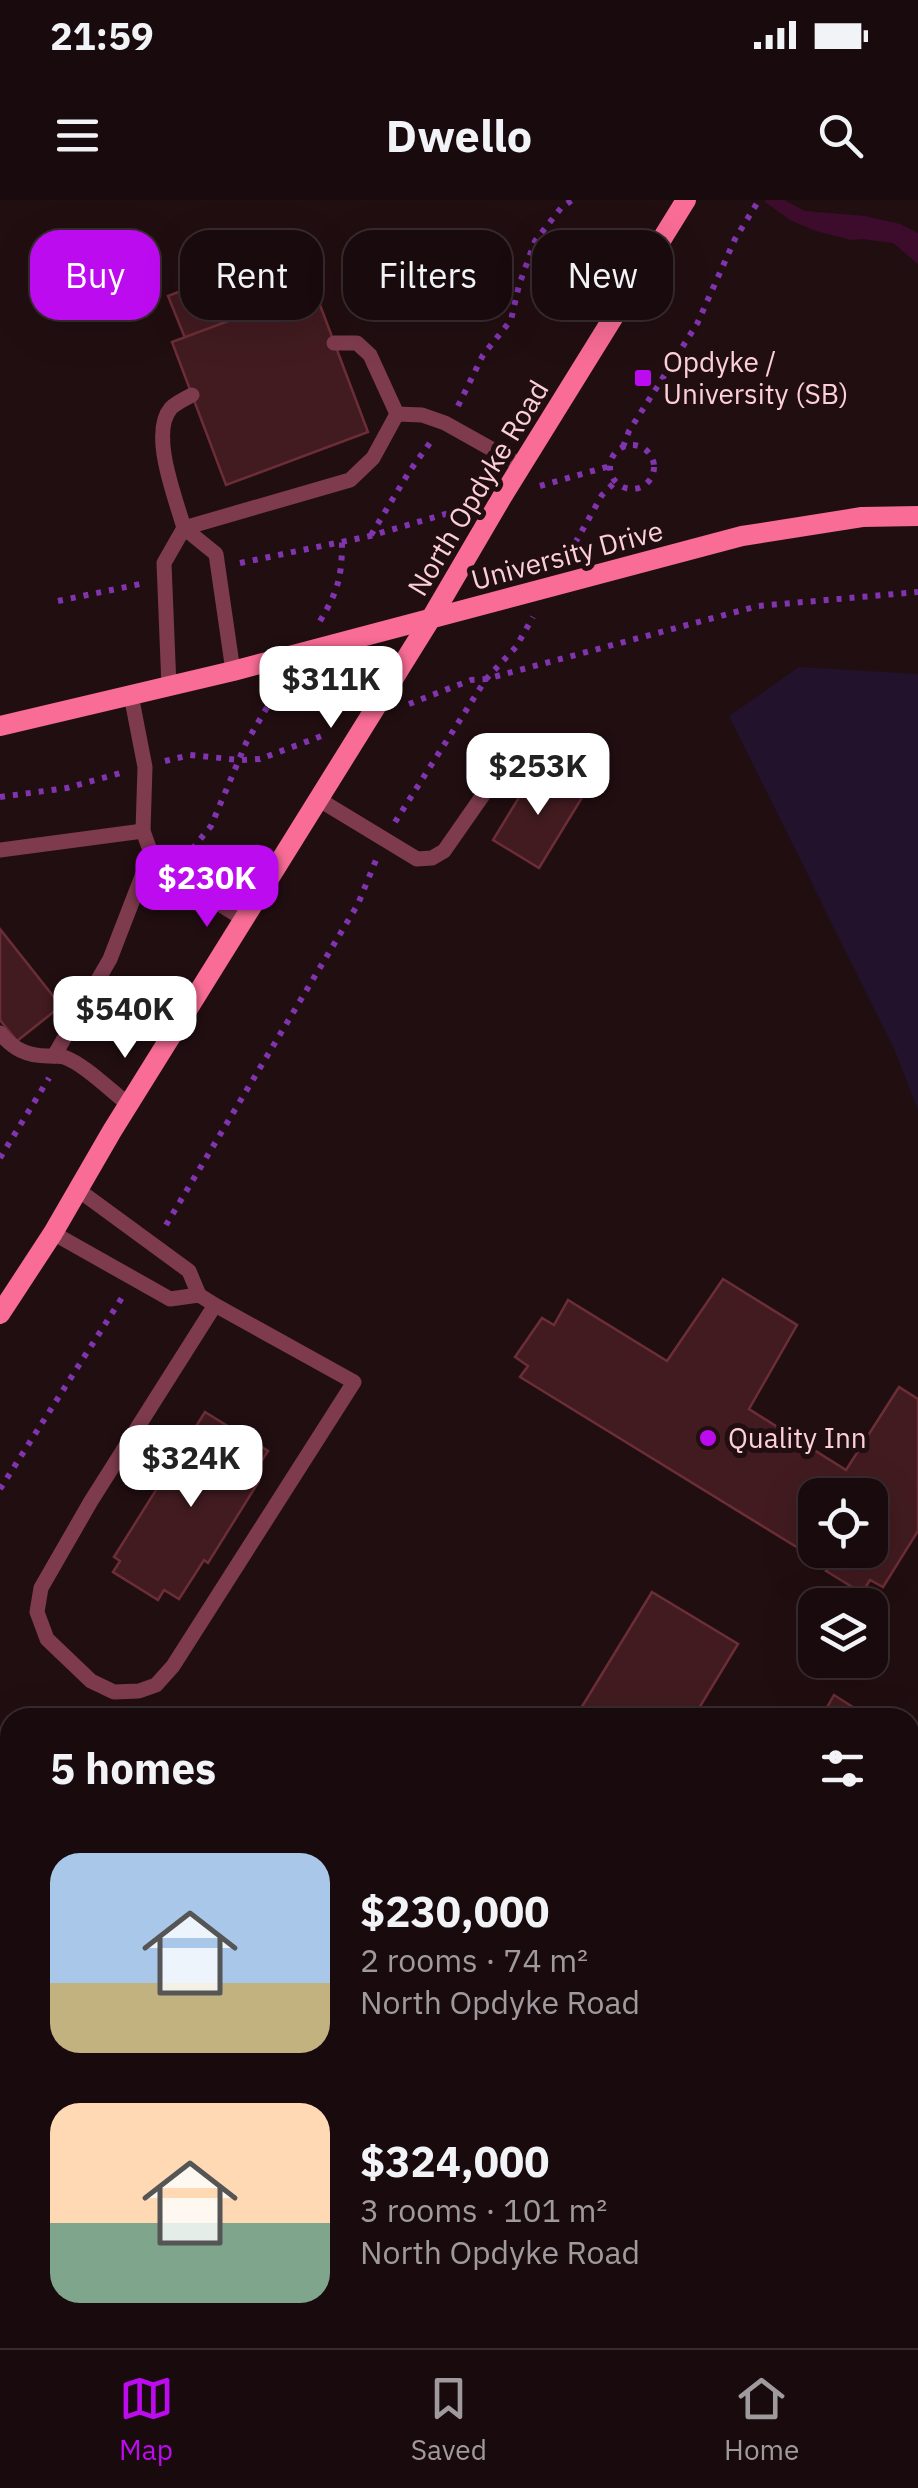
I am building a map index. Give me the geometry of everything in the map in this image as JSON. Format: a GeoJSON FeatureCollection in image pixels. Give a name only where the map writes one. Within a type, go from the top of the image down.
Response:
{"type":"FeatureCollection","features":[{"type":"Feature","properties":{"kind":"main road","name":"North Opdyke Road"},"geometry":{"type":"LineString","coordinates":[[0,1314],[686,200]]}},
{"type":"Feature","properties":{"kind":"main road","name":"University Drive"},"geometry":{"type":"LineString","coordinates":[[0,726],[169,688],[742,536],[862,517],[918,516]]}},
{"type":"Feature","properties":{"kind":"lane"},"geometry":{"type":"LineString","coordinates":[[334,343],[356,343],[370,356],[397,414]]}},
{"type":"Feature","properties":{"kind":"lane"},"geometry":{"type":"LineString","coordinates":[[192,395],[170,408],[163,450],[184,528],[216,554],[232,671]]}},
{"type":"Feature","properties":{"kind":"lane"},"geometry":{"type":"LineString","coordinates":[[397,414],[445,423],[522,466]]}},
{"type":"Feature","properties":{"kind":"lane"},"geometry":{"type":"LineString","coordinates":[[169,688],[164,562],[184,528],[350,480],[373,458],[397,414]]}},
{"type":"Feature","properties":{"kind":"lane"},"geometry":{"type":"LineString","coordinates":[[131,696],[145,767],[143,830],[151,853],[171,875],[244,919]]}},
{"type":"Feature","properties":{"kind":"lane"},"geometry":{"type":"LineString","coordinates":[[318,800],[417,859],[432,858],[444,852],[513,752]]}},
{"type":"Feature","properties":{"kind":"lane"},"geometry":{"type":"LineString","coordinates":[[0,850],[143,830]]}},
{"type":"Feature","properties":{"kind":"lane"},"geometry":{"type":"LineString","coordinates":[[54,1056],[110,958],[151,853]]}},
{"type":"Feature","properties":{"kind":"lane"},"geometry":{"type":"LineString","coordinates":[[0,1033],[13,1048],[25,1054],[62,1056],[128,1104]]}},
{"type":"Feature","properties":{"kind":"lane"},"geometry":{"type":"LineString","coordinates":[[77,1190],[189,1271],[199,1296]]}},
{"type":"Feature","properties":{"kind":"lane"},"geometry":{"type":"LineString","coordinates":[[53,1232],[170,1299],[199,1296],[216,1304],[354,1382],[173,1666],[156,1685],[139,1692],[114,1692],[91,1681],[47,1638],[37,1612],[41,1588],[91,1501],[216,1304]]}},
{"type":"Feature","properties":{"kind":"path"},"geometry":{"type":"LineString","coordinates":[[460,404],[483,355],[511,320],[534,242],[572,200]]}},
{"type":"Feature","properties":{"kind":"path"},"geometry":{"type":"LineString","coordinates":[[623,447],[639,446],[646,450],[654,472],[646,485],[622,487],[615,482],[612,458],[623,447],[629,431],[696,324],[735,239],[759,200]]}},
{"type":"Feature","properties":{"kind":"path"},"geometry":{"type":"LineString","coordinates":[[370,536],[431,442]]}},
{"type":"Feature","properties":{"kind":"path"},"geometry":{"type":"LineString","coordinates":[[590,472],[610,466]]}},
{"type":"Feature","properties":{"kind":"path"},"geometry":{"type":"LineString","coordinates":[[602,495],[615,482]]}},
{"type":"Feature","properties":{"kind":"path"},"geometry":{"type":"LineString","coordinates":[[241,562],[404,526]]}},
{"type":"Feature","properties":{"kind":"path"},"geometry":{"type":"LineString","coordinates":[[335,595],[342,542]]}},
{"type":"Feature","properties":{"kind":"path"},"geometry":{"type":"LineString","coordinates":[[58,602],[144,583]]}},
{"type":"Feature","properties":{"kind":"path"},"geometry":{"type":"LineString","coordinates":[[471,680],[758,606],[918,592]]}},
{"type":"Feature","properties":{"kind":"path"},"geometry":{"type":"LineString","coordinates":[[154,1245],[358,904],[384,840],[486,678],[516,647]]}},
{"type":"Feature","properties":{"kind":"path"},"geometry":{"type":"LineString","coordinates":[[240,760],[246,743]]}},
{"type":"Feature","properties":{"kind":"path"},"geometry":{"type":"LineString","coordinates":[[166,761],[190,755],[260,759]]}},
{"type":"Feature","properties":{"kind":"path"},"geometry":{"type":"LineString","coordinates":[[0,798],[68,788],[124,772]]}},
{"type":"Feature","properties":{"kind":"path"},"geometry":{"type":"LineString","coordinates":[[0,1489],[133,1279]]}},
{"type":"Feature","properties":{"kind":"shaded area"},"geometry":{"type":"Polygon","coordinates":[[[766,200],[784,200],[805,211],[865,216],[900,224],[918,233],[918,264],[893,243],[851,240],[816,231],[790,220],[766,200]]]}},
{"type":"Feature","properties":{"kind":"shaded area"},"geometry":{"type":"Polygon","coordinates":[[[799,667],[918,674],[918,1110],[895,1051],[729,716],[799,667]]]}},
{"type":"Feature","properties":{"kind":"building"},"geometry":{"type":"Polygon","coordinates":[[[180,291],[180,320],[248,320],[187,343],[168,296],[180,291]]]}},
{"type":"Feature","properties":{"kind":"building"},"geometry":{"type":"Polygon","coordinates":[[[323,313],[368,432],[226,485],[172,342],[231,320],[323,320],[323,313]]]}},
{"type":"Feature","properties":{"kind":"building"},"geometry":{"type":"Polygon","coordinates":[[[537,768],[583,796],[539,868],[493,840],[537,768]]]}},
{"type":"Feature","properties":{"kind":"building"},"geometry":{"type":"Polygon","coordinates":[[[0,929],[61,1006],[17,1041],[0,1020],[0,929]]]}},
{"type":"Feature","properties":{"kind":"building","name":"Quality Inn"},"geometry":{"type":"Polygon","coordinates":[[[723,1279],[797,1325],[749,1409],[846,1470],[899,1387],[918,1399],[918,1531],[883,1587],[870,1580],[865,1588],[854,1588],[826,1571],[888,1568],[888,1478],[798,1478],[798,1548],[520,1377],[528,1366],[515,1357],[542,1318],[554,1325],[568,1300],[667,1361],[723,1279]]]}},
{"type":"Feature","properties":{"kind":"building"},"geometry":{"type":"Polygon","coordinates":[[[205,1412],[268,1451],[252,1476],[259,1481],[208,1563],[204,1560],[179,1599],[164,1590],[158,1600],[113,1572],[120,1561],[114,1557],[205,1412]]]}},
{"type":"Feature","properties":{"kind":"building"},"geometry":{"type":"Polygon","coordinates":[[[652,1592],[738,1644],[699,1708],[581,1708],[652,1592]]]}},
{"type":"Feature","properties":{"kind":"building"},"geometry":{"type":"Polygon","coordinates":[[[834,1695],[854,1708],[827,1708],[834,1695]]]}},
{"type":"Feature","properties":{"kind":"place","name":"Opdyke / University (SB)"},"geometry":{"type":"Point","coordinates":[643,378]}},
{"type":"Feature","properties":{"kind":"place","name":"Quality Inn"},"geometry":{"type":"Point","coordinates":[708,1438]}}]}
